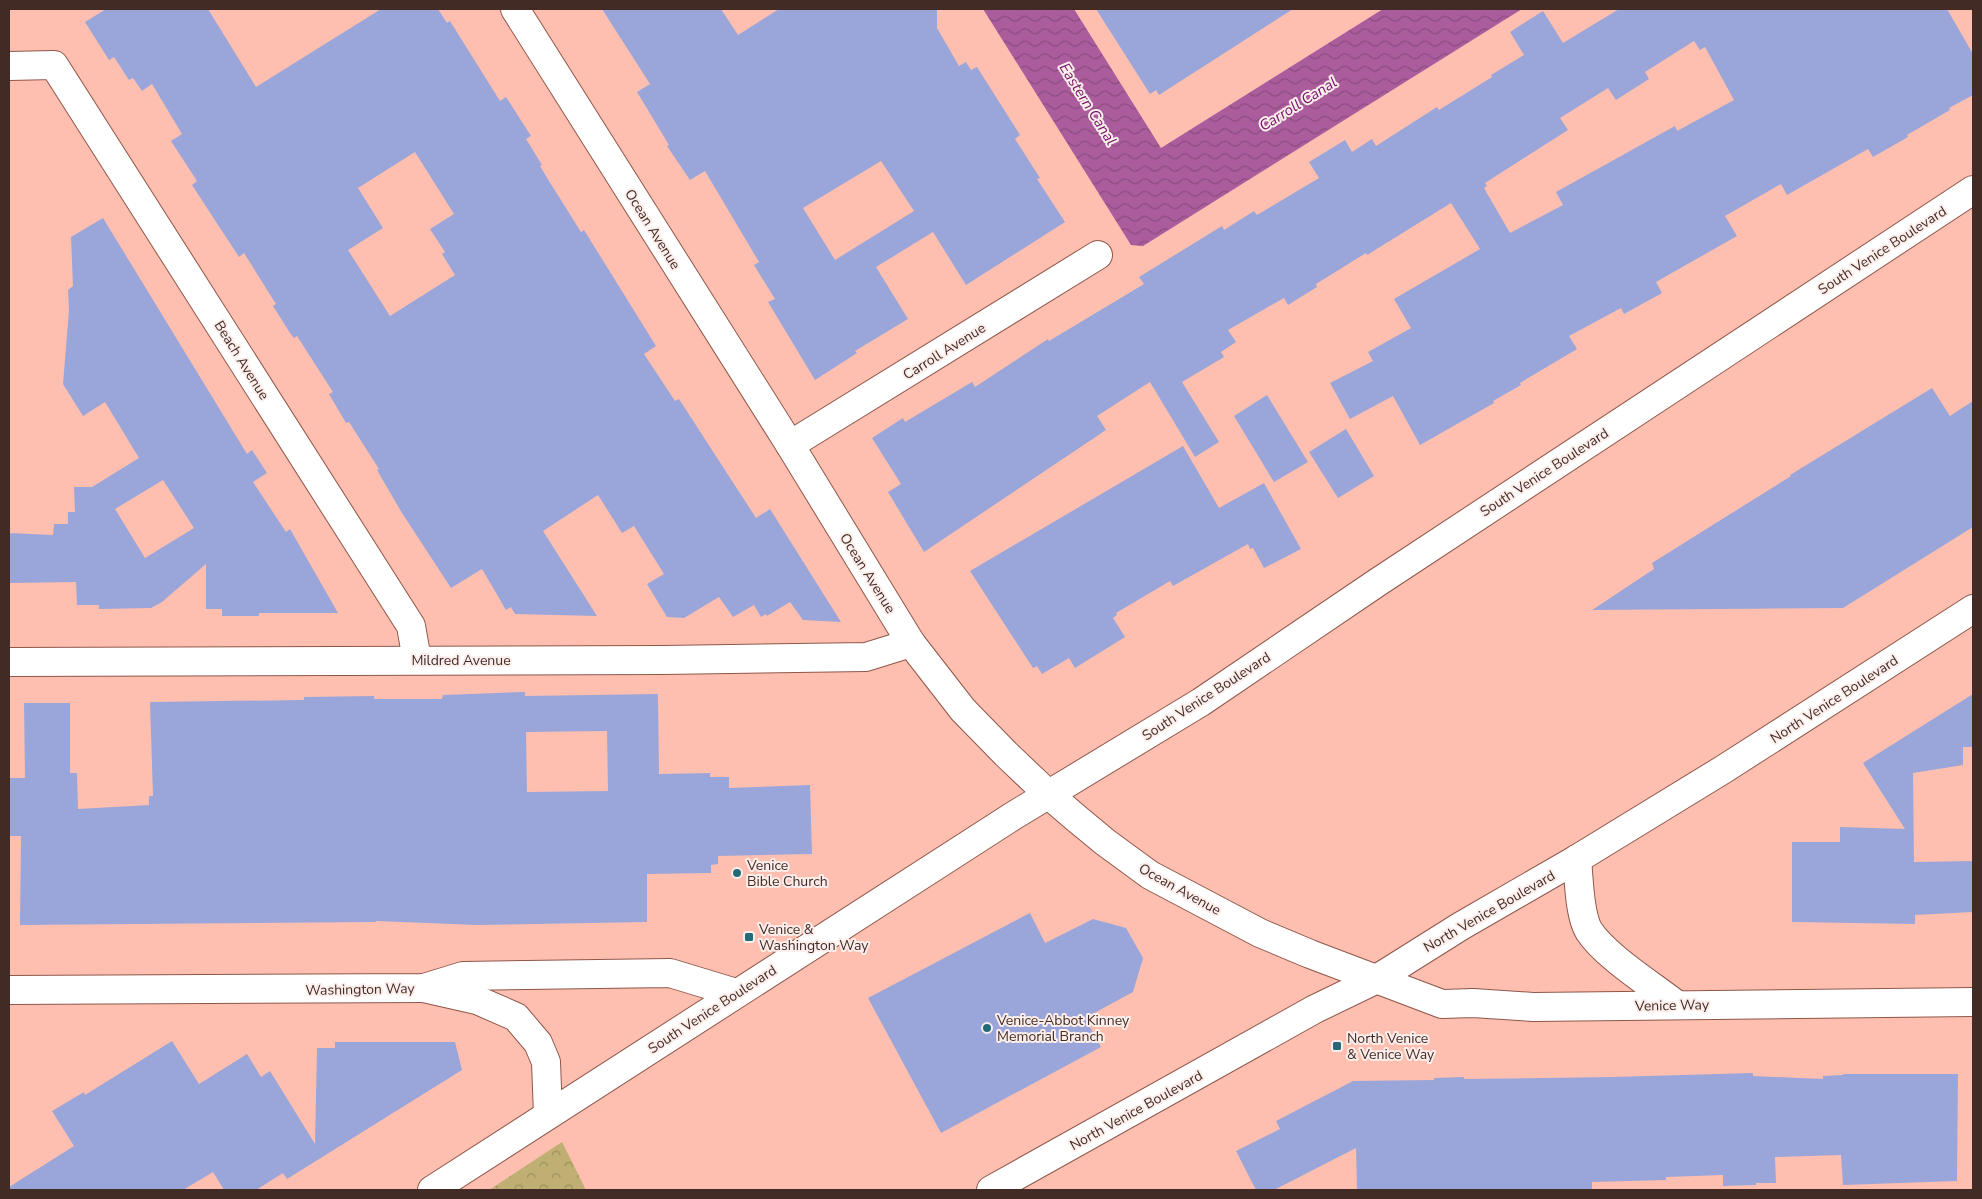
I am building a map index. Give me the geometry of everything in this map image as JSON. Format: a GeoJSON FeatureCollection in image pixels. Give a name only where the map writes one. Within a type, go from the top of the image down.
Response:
{"type":"FeatureCollection","features":[{"type":"Feature","properties":{"kind":"street","name":"Ocean Avenue"},"geometry":{"type":"LineString","coordinates":[[515,9],[911,642],[963,710],[1048,794],[1105,842],[1150,875],[1268,936],[1376,980]]}},
{"type":"Feature","properties":{"kind":"street","name":"Beach Avenue"},"geometry":{"type":"LineString","coordinates":[[9,66],[54,65],[411,626],[417,660]]}},
{"type":"Feature","properties":{"kind":"street","name":"South Venice Boulevard"},"geometry":{"type":"LineString","coordinates":[[432,1190],[1048,794],[1201,702],[1378,582],[1973,190]]}},
{"type":"Feature","properties":{"kind":"street","name":"Carroll Avenue"},"geometry":{"type":"LineString","coordinates":[[790,446],[1098,255]]}},
{"type":"Feature","properties":{"kind":"street","name":"North Venice Boulevard"},"geometry":{"type":"LineString","coordinates":[[991,1190],[1315,1009],[1376,980],[1461,926],[1578,859],[1724,769],[1973,610]]}},
{"type":"Feature","properties":{"kind":"street","name":"Mildred Avenue"},"geometry":{"type":"LineString","coordinates":[[9,662],[663,660],[866,657],[911,642]]}},
{"type":"Feature","properties":{"kind":"street"},"geometry":{"type":"LineString","coordinates":[[1578,859],[1581,906],[1588,931],[1612,955],[1677,1005]]}},
{"type":"Feature","properties":{"kind":"street","name":"Washington Way"},"geometry":{"type":"LineString","coordinates":[[9,990],[424,988],[463,976],[670,973],[736,993]]}},
{"type":"Feature","properties":{"kind":"street","name":"Venice Way"},"geometry":{"type":"LineString","coordinates":[[1376,980],[1442,1004],[1473,1003],[1533,1007],[1973,1002]]}},
{"type":"Feature","properties":{"kind":"street"},"geometry":{"type":"LineString","coordinates":[[424,988],[477,1000],[516,1018],[538,1043],[546,1062],[548,1115]]}},
{"type":"Feature","properties":{"kind":"green space"},"geometry":{"type":"Polygon","coordinates":[[[562,1142],[586,1190],[489,1190],[562,1142]]]}},
{"type":"Feature","properties":{"kind":"water"},"geometry":{"type":"Polygon","coordinates":[[[983,9],[1074,9],[1161,148],[1383,9],[1522,9],[1143,246],[1131,245],[983,9]]]}},
{"type":"Feature","properties":{"kind":"building"},"geometry":{"type":"Polygon","coordinates":[[[106,9],[208,9],[256,87],[381,9],[438,9],[447,23],[450,21],[500,101],[506,97],[531,136],[526,139],[542,165],[540,166],[581,232],[584,230],[656,346],[644,354],[675,401],[679,399],[756,518],[770,509],[841,622],[803,620],[790,602],[767,616],[766,614],[761,617],[754,605],[733,617],[719,597],[684,618],[667,617],[647,584],[664,574],[634,526],[622,533],[598,495],[543,531],[597,616],[515,614],[511,607],[506,610],[482,569],[451,588],[402,513],[377,470],[379,469],[349,422],[346,423],[329,394],[333,392],[297,336],[294,338],[290,333],[273,306],[276,304],[244,253],[239,257],[192,185],[197,181],[171,141],[182,134],[152,84],[142,91],[133,78],[129,80],[114,57],[109,60],[85,22],[106,9]],[[415,152],[358,188],[383,228],[348,250],[390,316],[455,275],[442,254],[445,252],[430,229],[454,214],[415,152]]]}},
{"type":"Feature","properties":{"kind":"building"},"geometry":{"type":"Polygon","coordinates":[[[602,9],[721,9],[738,35],[779,9],[937,9],[937,28],[959,66],[966,62],[971,70],[977,67],[1020,135],[1015,139],[1040,178],[1037,179],[1065,222],[966,285],[933,232],[876,267],[908,319],[855,351],[857,353],[815,380],[768,302],[775,299],[754,265],[759,262],[705,171],[690,180],[667,146],[669,145],[637,92],[650,84],[602,9]],[[881,161],[803,208],[835,260],[914,211],[881,161]]]}},
{"type":"Feature","properties":{"kind":"building"},"geometry":{"type":"Polygon","coordinates":[[[1096,9],[1293,9],[1159,95],[1156,90],[1150,94],[1096,9]]]}},
{"type":"Feature","properties":{"kind":"building"},"geometry":{"type":"Polygon","coordinates":[[[1619,9],[1947,9],[1973,54],[1973,95],[1949,108],[1950,110],[1873,157],[1868,149],[1787,195],[1781,184],[1725,216],[1737,236],[1656,282],[1662,293],[1624,314],[1621,308],[1569,336],[1577,349],[1520,383],[1521,385],[1493,401],[1494,403],[1420,445],[1393,396],[1350,419],[1330,383],[1373,361],[1368,352],[1411,328],[1394,299],[1480,249],[1451,203],[1316,284],[1317,287],[1288,305],[1284,298],[1228,330],[1236,342],[1221,352],[1224,357],[1182,382],[1219,442],[1195,457],[1150,382],[1097,416],[1106,430],[924,552],[888,492],[901,484],[872,438],[903,418],[905,422],[972,382],[975,387],[1048,339],[1049,341],[1144,284],[1139,277],[1222,226],[1224,230],[1254,211],[1257,215],[1319,178],[1309,162],[1345,140],[1352,152],[1372,139],[1376,146],[1437,107],[1439,110],[1492,77],[1491,75],[1524,55],[1510,32],[1543,11],[1563,43],[1619,9]],[[1694,41],[1645,72],[1649,79],[1616,100],[1608,88],[1560,118],[1568,130],[1485,183],[1487,186],[1484,188],[1510,233],[1563,205],[1556,192],[1675,126],[1677,131],[1734,100],[1705,47],[1700,50],[1694,41]]]}},
{"type":"Feature","properties":{"kind":"building"},"geometry":{"type":"Polygon","coordinates":[[[103,218],[247,454],[252,450],[267,473],[253,482],[286,532],[290,529],[338,613],[259,613],[259,616],[222,616],[222,609],[206,609],[206,564],[162,602],[151,608],[99,609],[99,605],[77,605],[76,582],[9,583],[9,533],[53,535],[54,524],[68,524],[68,512],[75,512],[74,487],[92,487],[139,458],[105,402],[83,416],[63,384],[69,310],[68,290],[73,286],[71,237],[103,218]],[[163,480],[115,509],[145,558],[194,528],[163,480]]]}},
{"type":"Feature","properties":{"kind":"building"},"geometry":{"type":"Polygon","coordinates":[[[1932,388],[1950,416],[1973,401],[1973,527],[1843,608],[1592,610],[1654,569],[1652,563],[1932,388]]]}},
{"type":"Feature","properties":{"kind":"building"},"geometry":{"type":"Polygon","coordinates":[[[1267,395],[1308,462],[1274,482],[1234,416],[1267,395]]]}},
{"type":"Feature","properties":{"kind":"building"},"geometry":{"type":"Polygon","coordinates":[[[1346,429],[1374,476],[1338,498],[1309,452],[1346,429]]]}},
{"type":"Feature","properties":{"kind":"building"},"geometry":{"type":"Polygon","coordinates":[[[1183,446],[1219,508],[1264,483],[1301,549],[1264,568],[1253,548],[1250,549],[1248,544],[1173,586],[1170,581],[1116,613],[1117,615],[1113,618],[1125,637],[1075,668],[1069,658],[1042,674],[1037,666],[1033,668],[970,571],[1183,446]]]}},
{"type":"Feature","properties":{"kind":"building"},"geometry":{"type":"Polygon","coordinates":[[[525,692],[525,696],[658,694],[659,774],[710,773],[710,777],[729,777],[729,788],[810,785],[812,854],[718,856],[718,864],[711,865],[711,873],[647,874],[647,922],[477,925],[376,921],[20,925],[21,836],[9,836],[9,778],[25,778],[24,703],[70,703],[70,773],[77,773],[78,809],[149,805],[149,796],[153,796],[150,702],[304,700],[304,697],[374,696],[374,699],[442,699],[443,695],[525,692]],[[607,731],[526,732],[527,792],[608,791],[607,731]]]}},
{"type":"Feature","properties":{"kind":"building"},"geometry":{"type":"Polygon","coordinates":[[[1973,694],[1973,747],[1963,747],[1963,765],[1913,773],[1914,862],[1973,861],[1973,912],[1915,915],[1915,924],[1792,922],[1792,842],[1840,842],[1840,827],[1905,829],[1863,763],[1973,694]]]}},
{"type":"Feature","properties":{"kind":"building","name":"Venice-Abbot Kinney Memorial Branch"},"geometry":{"type":"Polygon","coordinates":[[[1030,913],[1045,943],[1093,919],[1126,928],[1143,958],[1133,992],[1085,1018],[1101,1047],[941,1133],[868,998],[1030,913]]]}},
{"type":"Feature","properties":{"kind":"building"},"geometry":{"type":"Polygon","coordinates":[[[172,1041],[199,1084],[247,1054],[261,1077],[270,1071],[315,1144],[317,1048],[335,1048],[335,1042],[455,1042],[462,1070],[287,1179],[283,1173],[256,1190],[224,1190],[213,1172],[183,1190],[9,1190],[9,1187],[74,1146],[52,1111],[84,1092],[85,1095],[172,1041]]]}},
{"type":"Feature","properties":{"kind":"building"},"geometry":{"type":"Polygon","coordinates":[[[1753,1073],[1753,1076],[1823,1079],[1823,1076],[1843,1074],[1958,1074],[1957,1181],[1843,1185],[1841,1155],[1775,1157],[1776,1183],[1756,1183],[1756,1185],[1723,1186],[1723,1175],[1666,1177],[1666,1180],[1592,1182],[1592,1190],[1357,1190],[1356,1148],[1274,1190],[1256,1190],[1236,1151],[1280,1129],[1276,1121],[1353,1081],[1434,1080],[1434,1078],[1464,1077],[1464,1079],[1612,1077],[1753,1073]]]}},
{"type":"Feature","properties":{"kind":"place","name":"Venice Bible Church"},"geometry":{"type":"Point","coordinates":[737,873]}},
{"type":"Feature","properties":{"kind":"place","name":"Venice & Washington Way"},"geometry":{"type":"Point","coordinates":[749,937]}},
{"type":"Feature","properties":{"kind":"place","name":"Venice-Abbot Kinney Memorial Branch"},"geometry":{"type":"Point","coordinates":[987,1028]}},
{"type":"Feature","properties":{"kind":"place","name":"North Venice & Venice Way"},"geometry":{"type":"Point","coordinates":[1337,1046]}},
{"type":"Feature","properties":{"kind":"water label","name":"Eastern Canal"},"geometry":{"type":"Point","coordinates":[1088,104]}},
{"type":"Feature","properties":{"kind":"water label","name":"Carroll Canal"},"geometry":{"type":"Point","coordinates":[1298,104]}}]}
